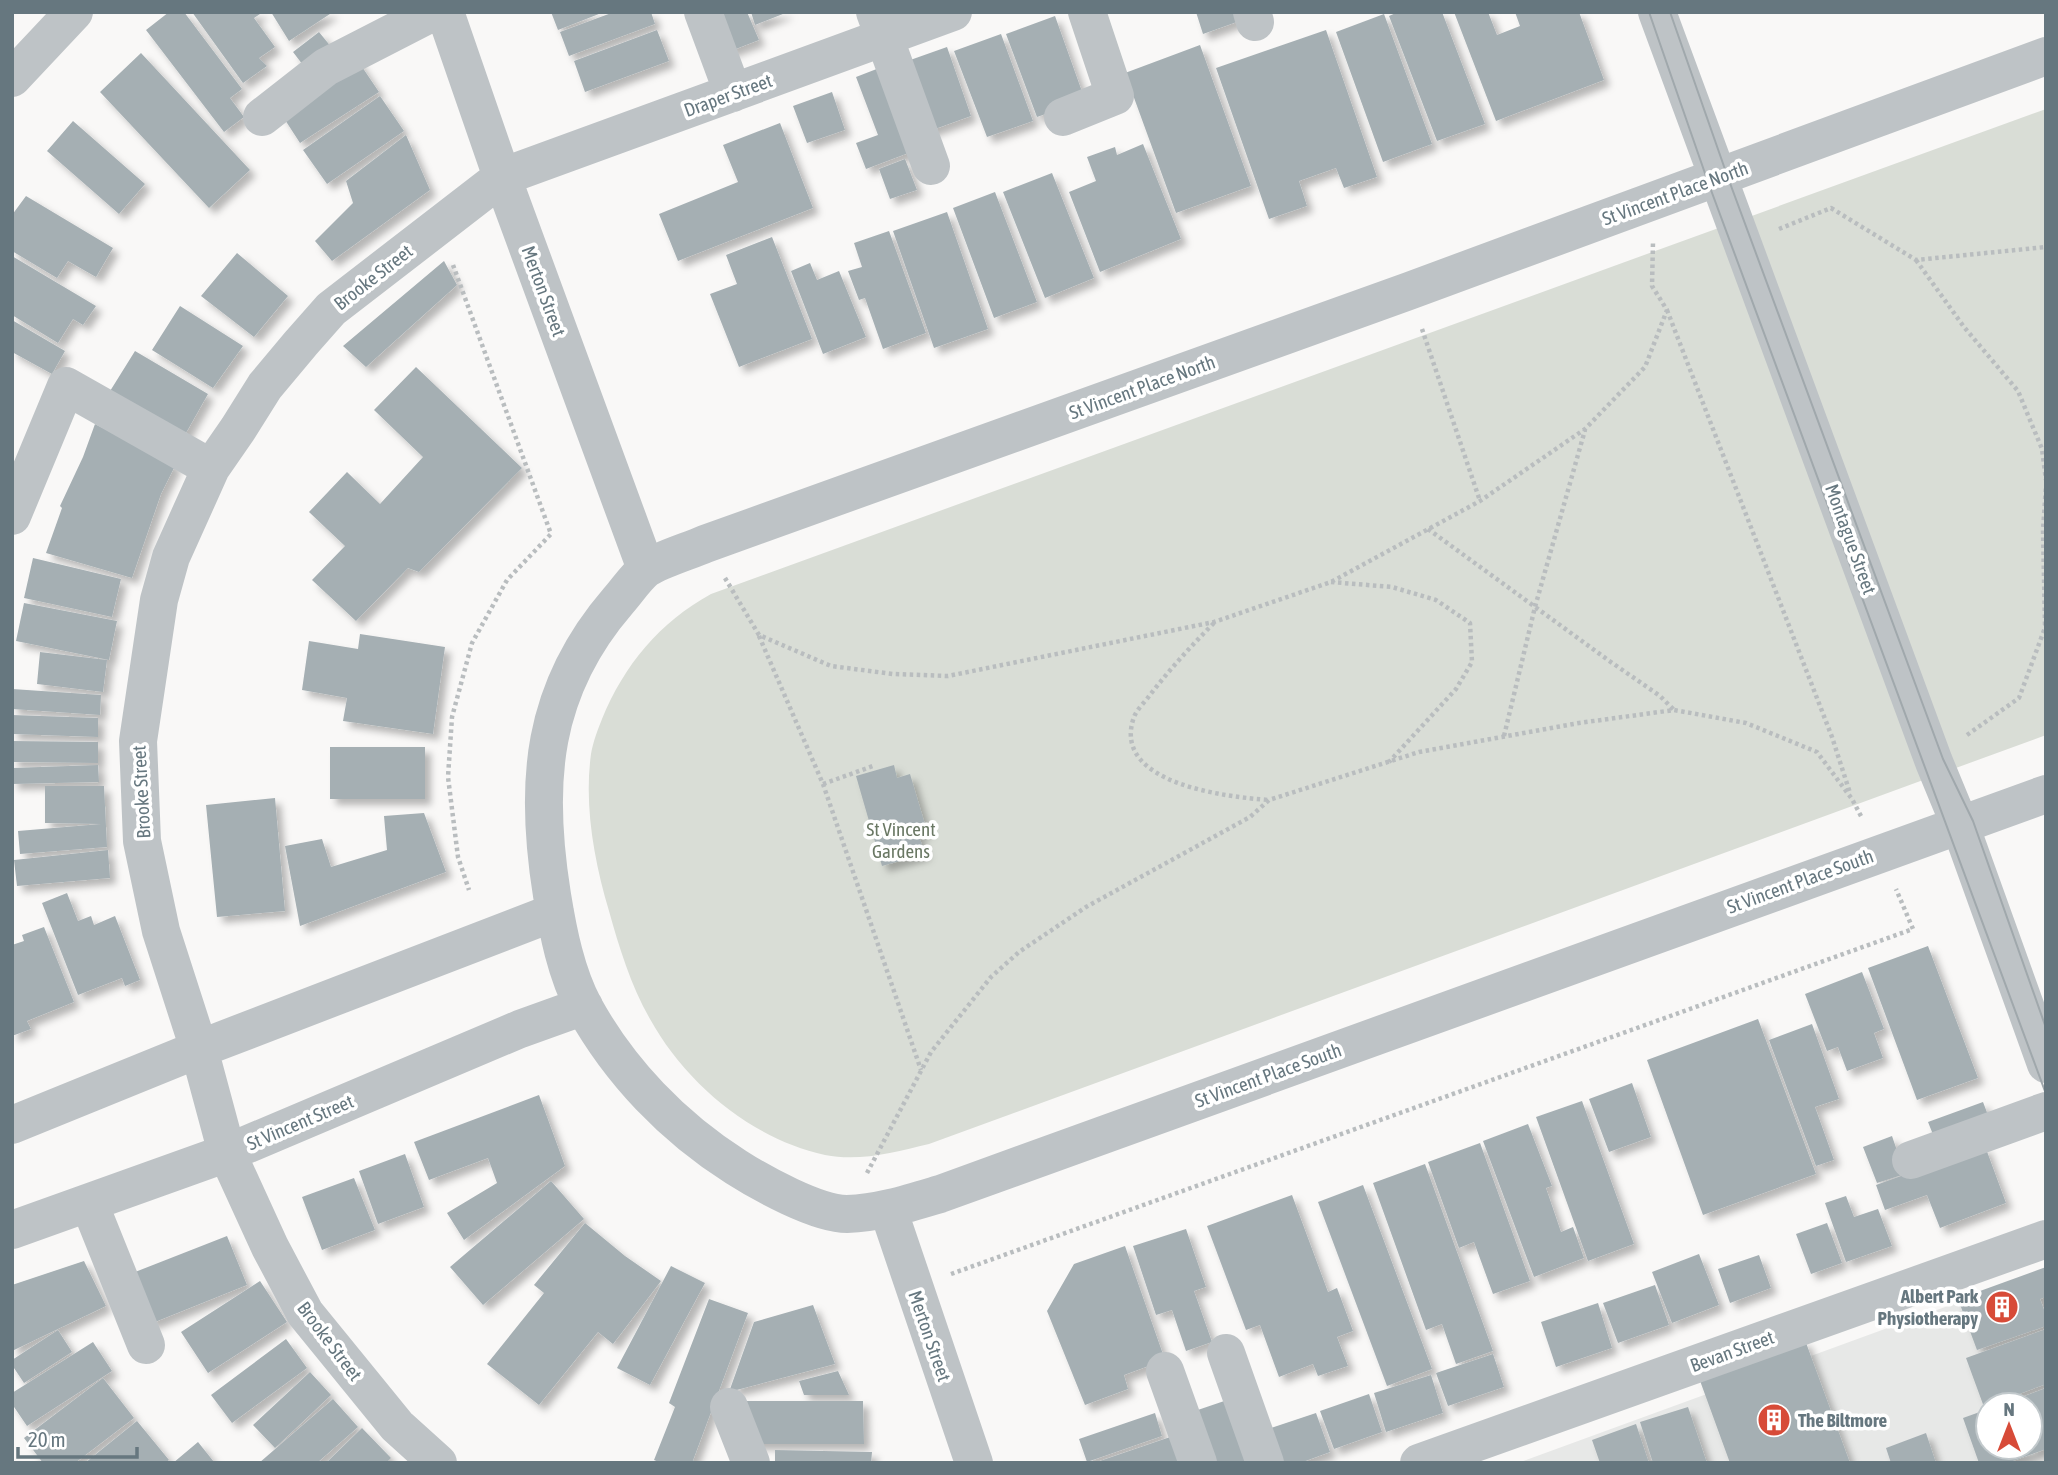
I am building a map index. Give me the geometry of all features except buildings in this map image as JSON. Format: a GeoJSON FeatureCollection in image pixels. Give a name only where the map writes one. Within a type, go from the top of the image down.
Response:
{"type":"FeatureCollection","features":[{"type":"Feature","properties":{"kind":"street"},"geometry":{"type":"LineString","coordinates":[[12,78],[74,12]]}},
{"type":"Feature","properties":{"kind":"street"},"geometry":{"type":"LineString","coordinates":[[262,117],[326,67],[433,12]]}},
{"type":"Feature","properties":{"kind":"street","name":"Merton Street"},"geometry":{"type":"LineString","coordinates":[[445,12],[502,177],[646,569]]}},
{"type":"Feature","properties":{"kind":"street"},"geometry":{"type":"LineString","coordinates":[[703,12],[733,93]]}},
{"type":"Feature","properties":{"kind":"street","name":"Draper Street"},"geometry":{"type":"LineString","coordinates":[[502,177],[733,93],[880,25],[953,12]]}},
{"type":"Feature","properties":{"kind":"street"},"geometry":{"type":"LineString","coordinates":[[1063,117],[1115,96],[1087,12]]}},
{"type":"Feature","properties":{"kind":"street","name":"Montague Street"},"geometry":{"type":"LineString","coordinates":[[1657,12],[1934,762],[1960,825],[2046,1064]]}},
{"type":"Feature","properties":{"kind":"street"},"geometry":{"type":"LineString","coordinates":[[880,25],[931,166]]}},
{"type":"Feature","properties":{"kind":"street","name":"St Vincent Place North"},"geometry":{"type":"LineString","coordinates":[[569,971],[555,912],[547,860],[542,794],[549,734],[569,673],[598,624],[646,569],[705,544],[1409,291],[2046,56]]}},
{"type":"Feature","properties":{"kind":"street","name":"Brooke Street"},"geometry":{"type":"LineString","coordinates":[[438,1463],[397,1426],[304,1312],[270,1247],[227,1153],[199,1049],[161,931],[142,841],[138,741],[162,589],[171,557],[211,468],[265,386],[331,309],[502,177]]}},
{"type":"Feature","properties":{"kind":"street"},"geometry":{"type":"LineString","coordinates":[[12,516],[66,386],[211,468]]}},
{"type":"Feature","properties":{"kind":"street","name":"St Vincent Place South"},"geometry":{"type":"LineString","coordinates":[[569,971],[584,1006],[637,1083],[677,1123],[710,1150],[751,1176],[792,1197],[826,1210],[845,1214],[888,1209],[953,1189],[2046,793]]}},
{"type":"Feature","properties":{"kind":"street"},"geometry":{"type":"LineString","coordinates":[[12,1125],[199,1049],[555,912]]}},
{"type":"Feature","properties":{"kind":"street","name":"St Vincent Street"},"geometry":{"type":"LineString","coordinates":[[12,1230],[227,1153],[520,1029],[584,1006]]}},
{"type":"Feature","properties":{"kind":"street"},"geometry":{"type":"LineString","coordinates":[[1910,1160],[2046,1111]]}},
{"type":"Feature","properties":{"kind":"street"},"geometry":{"type":"LineString","coordinates":[[89,1203],[146,1345]]}},
{"type":"Feature","properties":{"kind":"street","name":"Merton Street"},"geometry":{"type":"LineString","coordinates":[[888,1209],[974,1463]]}},
{"type":"Feature","properties":{"kind":"street","name":"Bevan Street"},"geometry":{"type":"LineString","coordinates":[[1419,1463],[2046,1239]]}},
{"type":"Feature","properties":{"kind":"street"},"geometry":{"type":"LineString","coordinates":[[1226,1353],[1265,1463]]}},
{"type":"Feature","properties":{"kind":"street"},"geometry":{"type":"LineString","coordinates":[[1165,1371],[1198,1463]]}},
{"type":"Feature","properties":{"kind":"street"},"geometry":{"type":"LineString","coordinates":[[729,1407],[751,1463]]}},
{"type":"Feature","properties":{"kind":"path"},"geometry":{"type":"LineString","coordinates":[[1654,200],[1652,286],[1667,310],[1832,737],[1852,799]]}},
{"type":"Feature","properties":{"kind":"path"},"geometry":{"type":"LineString","coordinates":[[1742,245],[1831,208],[1916,260],[1964,327],[2018,391],[2042,449],[2046,480]]}},
{"type":"Feature","properties":{"kind":"path"},"geometry":{"type":"LineString","coordinates":[[1916,260],[2046,247]]}},
{"type":"Feature","properties":{"kind":"path"},"geometry":{"type":"LineString","coordinates":[[453,264],[551,534],[507,580],[472,643],[452,717],[448,777],[458,857],[469,890]]}},
{"type":"Feature","properties":{"kind":"path"},"geometry":{"type":"LineString","coordinates":[[1409,291],[1480,501]]}},
{"type":"Feature","properties":{"kind":"path"},"geometry":{"type":"LineString","coordinates":[[759,635],[831,666],[893,674],[948,676],[1214,622],[1331,582],[1480,501],[1585,429],[1645,366],[1667,310]]}},
{"type":"Feature","properties":{"kind":"path"},"geometry":{"type":"LineString","coordinates":[[1504,736],[1535,607],[1585,429]]}},
{"type":"Feature","properties":{"kind":"path"},"geometry":{"type":"LineString","coordinates":[[1934,762],[1941,754],[2019,698],[2046,625],[2043,530],[2046,486]]}},
{"type":"Feature","properties":{"kind":"path"},"geometry":{"type":"LineString","coordinates":[[1428,529],[1660,696],[1674,710]]}},
{"type":"Feature","properties":{"kind":"path"},"geometry":{"type":"LineString","coordinates":[[705,544],[759,635],[823,784],[921,1071]]}},
{"type":"Feature","properties":{"kind":"path"},"geometry":{"type":"LineString","coordinates":[[1331,582],[1392,587],[1436,600],[1469,623],[1472,662],[1456,689],[1388,762]]}},
{"type":"Feature","properties":{"kind":"path"},"geometry":{"type":"LineString","coordinates":[[914,1287],[1913,929],[1880,852],[1852,799],[1817,752],[1746,723],[1674,710],[1579,723],[1419,752],[1269,800],[1226,797],[1157,775],[1134,751],[1132,733],[1135,716],[1169,670],[1214,622]]}},
{"type":"Feature","properties":{"kind":"path"},"geometry":{"type":"LineString","coordinates":[[823,784],[873,766]]}},
{"type":"Feature","properties":{"kind":"path"},"geometry":{"type":"LineString","coordinates":[[845,1214],[931,1052],[991,977],[1019,952],[1086,907],[1250,817],[1269,800]]}},
{"type":"Feature","properties":{"kind":"shaded area"},"geometry":{"type":"Polygon","coordinates":[[[2046,1270],[2046,1463],[1518,1463],[2046,1270]]]}},
{"type":"Feature","properties":{"kind":"green space","name":"St Vincent Gardens"},"geometry":{"type":"Polygon","coordinates":[[[2046,109],[2046,735],[929,1144],[903,1150],[864,1157],[838,1157],[798,1147],[772,1136],[747,1122],[702,1086],[665,1043],[631,980],[604,892],[592,833],[589,773],[596,736],[621,681],[660,632],[693,605],[711,594],[2046,109]]]}},
{"type":"Feature","properties":{"kind":"tram line"},"geometry":{"type":"LineString","coordinates":[[1649,12],[1708,182],[2046,1094]]}},
{"type":"Feature","properties":{"kind":"tram line"},"geometry":{"type":"LineString","coordinates":[[1670,12],[1727,175],[1943,759],[1973,821],[2046,1028]]}},
{"type":"Feature","properties":{"kind":"place","name":"Albert Park Physiotherapy"},"geometry":{"type":"Point","coordinates":[2002,1307]}},
{"type":"Feature","properties":{"kind":"place","name":"The Biltmore"},"geometry":{"type":"Point","coordinates":[1774,1420]}}]}
